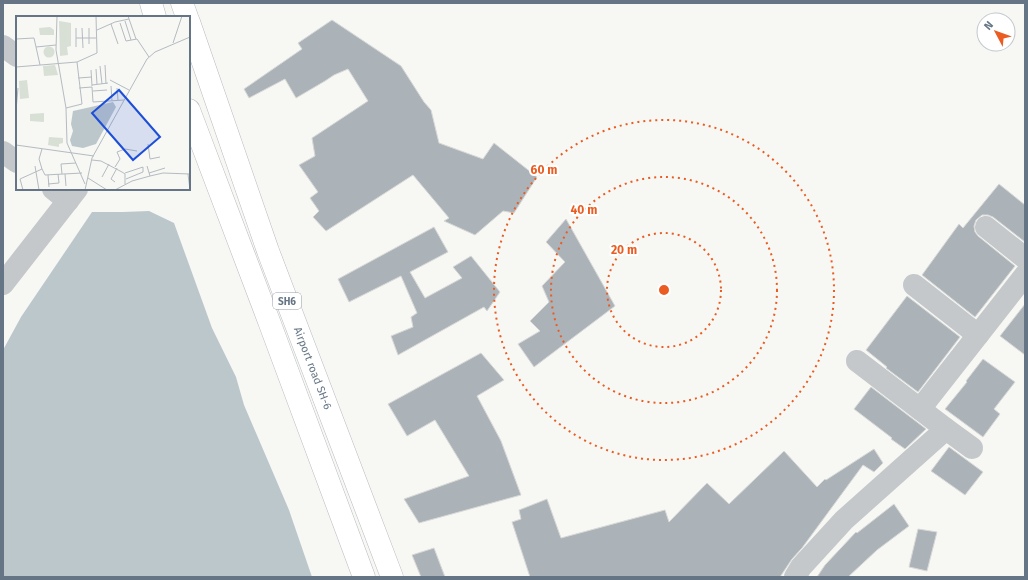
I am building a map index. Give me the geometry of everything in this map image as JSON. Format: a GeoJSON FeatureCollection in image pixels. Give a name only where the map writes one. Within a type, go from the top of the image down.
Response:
{"type":"FeatureCollection","features":[{"type":"Feature","properties":{"kind":"main road"},"geometry":{"type":"LineString","coordinates":[[150,3],[155,16]]}},
{"type":"Feature","properties":{"kind":"main road"},"geometry":{"type":"LineString","coordinates":[[182,3],[187,16]]}},
{"type":"Feature","properties":{"kind":"main road","name":"Airport road SH-6"},"geometry":{"type":"LineString","coordinates":[[191,36],[384,575]]}},
{"type":"Feature","properties":{"kind":"main road","name":"SH6"},"geometry":{"type":"LineString","coordinates":[[190,113],[364,577]]}},
{"type":"Feature","properties":{"kind":"street"},"geometry":{"type":"LineString","coordinates":[[3,46],[16,55]]}},
{"type":"Feature","properties":{"kind":"street"},"geometry":{"type":"LineString","coordinates":[[3,152],[16,161]]}},
{"type":"Feature","properties":{"kind":"street"},"geometry":{"type":"LineString","coordinates":[[3,284],[66,193]]}},
{"type":"Feature","properties":{"kind":"street"},"geometry":{"type":"LineString","coordinates":[[986,227],[1025,258]]}},
{"type":"Feature","properties":{"kind":"street"},"geometry":{"type":"LineString","coordinates":[[920,409],[1025,275]]}},
{"type":"Feature","properties":{"kind":"street"},"geometry":{"type":"LineString","coordinates":[[914,285],[978,335]]}},
{"type":"Feature","properties":{"kind":"street"},"geometry":{"type":"LineString","coordinates":[[857,361],[972,448]]}},
{"type":"Feature","properties":{"kind":"street"},"geometry":{"type":"LineString","coordinates":[[795,577],[801,567],[844,520],[946,429]]}},
{"type":"Feature","properties":{"kind":"shaded area"},"geometry":{"type":"Polygon","coordinates":[[[149,211],[174,223],[212,328],[236,377],[244,405],[289,510],[312,577],[3,577],[3,350],[21,317],[92,212],[149,211]]]}},
{"type":"Feature","properties":{"kind":"building"},"geometry":{"type":"Polygon","coordinates":[[[332,20],[401,66],[424,102],[431,110],[439,143],[483,159],[494,143],[537,177],[514,213],[503,211],[475,235],[444,221],[449,218],[413,175],[326,231],[313,217],[319,211],[310,198],[318,192],[299,165],[315,156],[312,138],[368,101],[348,69],[334,75],[296,98],[285,79],[249,98],[244,89],[302,49],[298,43],[332,20]]]}},
{"type":"Feature","properties":{"kind":"building"},"geometry":{"type":"Polygon","coordinates":[[[999,184],[1025,205],[1025,242],[993,217],[982,215],[976,220],[974,226],[975,232],[978,236],[1015,266],[975,317],[922,275],[959,224],[963,228],[999,184]]]}},
{"type":"Feature","properties":{"kind":"building"},"geometry":{"type":"Polygon","coordinates":[[[566,219],[615,306],[534,367],[518,344],[540,331],[530,321],[549,302],[542,286],[565,262],[546,242],[566,219]]]}},
{"type":"Feature","properties":{"kind":"building"},"geometry":{"type":"Polygon","coordinates":[[[434,227],[448,252],[410,272],[425,298],[462,278],[453,267],[471,256],[500,292],[487,311],[484,307],[398,355],[391,336],[413,327],[411,317],[417,313],[401,276],[349,302],[338,279],[434,227]]]}},
{"type":"Feature","properties":{"kind":"building"},"geometry":{"type":"Polygon","coordinates":[[[907,296],[960,337],[918,392],[886,368],[887,367],[866,350],[907,296]]]}},
{"type":"Feature","properties":{"kind":"building"},"geometry":{"type":"Polygon","coordinates":[[[1025,304],[1025,355],[1000,336],[1025,304]]]}},
{"type":"Feature","properties":{"kind":"building"},"geometry":{"type":"Polygon","coordinates":[[[481,353],[504,380],[477,396],[501,441],[521,495],[419,523],[404,499],[469,476],[435,420],[407,436],[388,404],[481,353]]]}},
{"type":"Feature","properties":{"kind":"building"},"geometry":{"type":"Polygon","coordinates":[[[983,359],[1015,382],[994,409],[1000,414],[983,437],[945,409],[983,359]]]}},
{"type":"Feature","properties":{"kind":"building"},"geometry":{"type":"Polygon","coordinates":[[[871,387],[926,429],[905,449],[854,409],[871,387]]]}},
{"type":"Feature","properties":{"kind":"building"},"geometry":{"type":"Polygon","coordinates":[[[949,447],[983,472],[965,495],[931,471],[949,447]]]}},
{"type":"Feature","properties":{"kind":"building"},"geometry":{"type":"Polygon","coordinates":[[[874,449],[883,463],[874,472],[863,465],[780,577],[530,577],[512,522],[521,519],[519,510],[547,499],[561,538],[665,510],[669,522],[707,483],[729,504],[784,451],[817,487],[825,479],[826,480],[874,449]]]}},
{"type":"Feature","properties":{"kind":"building"},"geometry":{"type":"Polygon","coordinates":[[[894,504],[909,526],[877,550],[848,577],[817,577],[825,565],[856,532],[857,533],[894,504]]]}},
{"type":"Feature","properties":{"kind":"building"},"geometry":{"type":"Polygon","coordinates":[[[918,529],[937,532],[927,571],[909,567],[918,529]]]}},
{"type":"Feature","properties":{"kind":"building"},"geometry":{"type":"Polygon","coordinates":[[[434,548],[445,577],[421,577],[412,555],[434,548]]]}}]}
